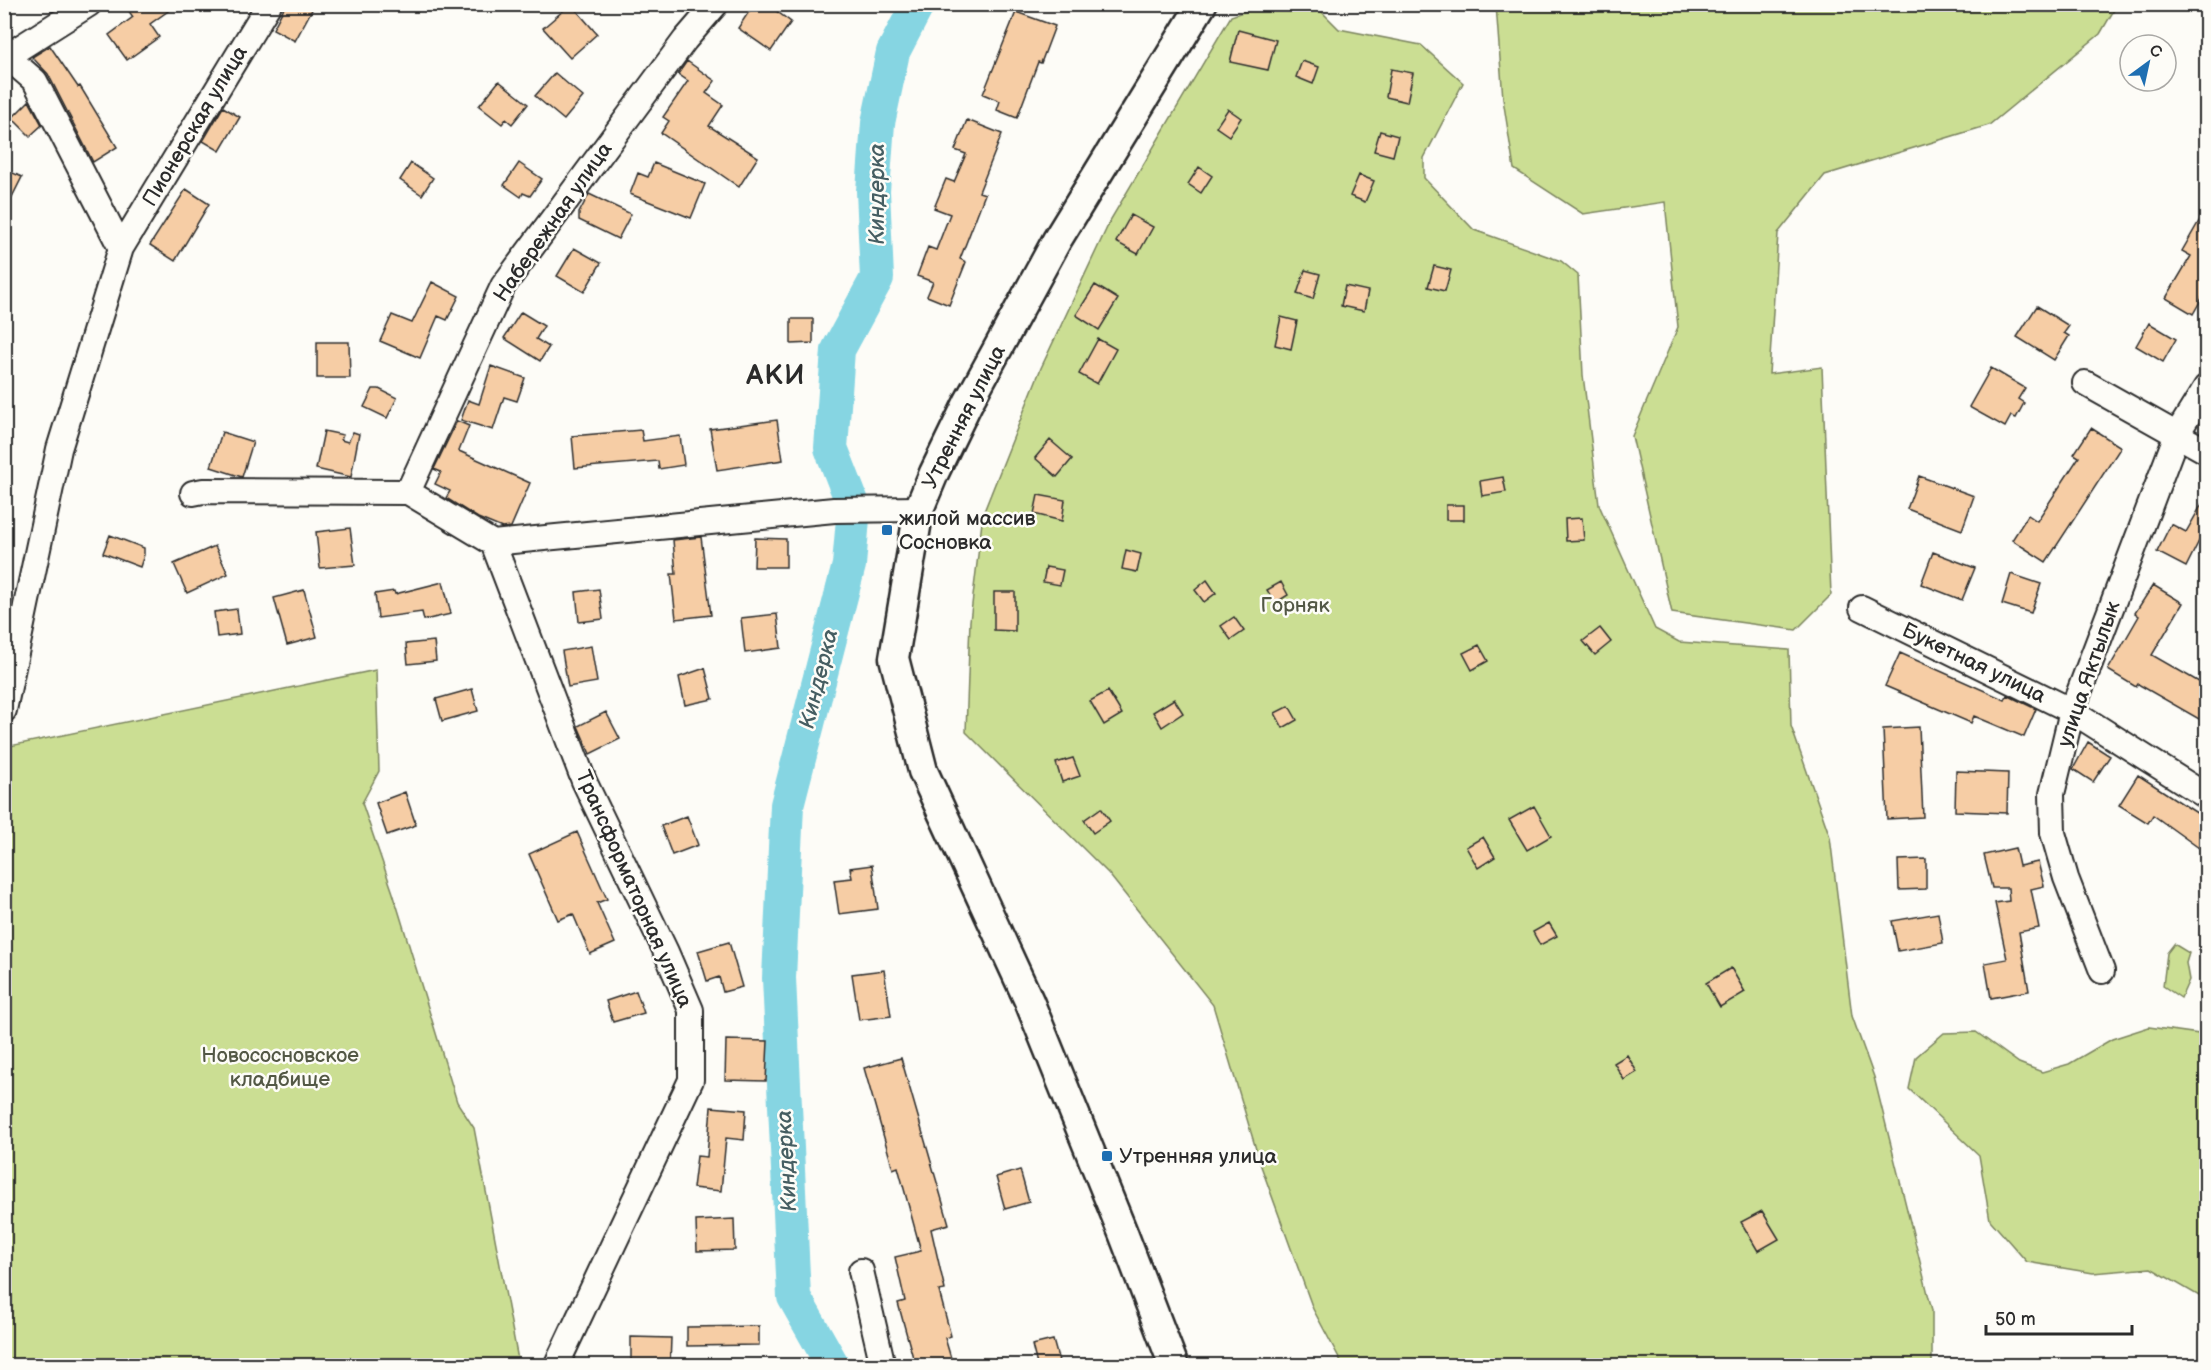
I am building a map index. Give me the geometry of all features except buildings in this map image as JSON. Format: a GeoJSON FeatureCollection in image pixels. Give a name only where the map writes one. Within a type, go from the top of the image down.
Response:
{"type":"FeatureCollection","features":[{"type":"Feature","properties":{"kind":"street"},"geometry":{"type":"LineString","coordinates":[[89,4],[5,55],[35,81],[121,248]]}},
{"type":"Feature","properties":{"kind":"street","name":"Пионерская улица"},"geometry":{"type":"LineString","coordinates":[[4,710],[59,448],[121,248],[269,4]]}},
{"type":"Feature","properties":{"kind":"street","name":"Набережная улица"},"geometry":{"type":"LineString","coordinates":[[408,492],[503,286],[685,40],[716,4]]}},
{"type":"Feature","properties":{"kind":"street","name":"Утренняя улица"},"geometry":{"type":"LineString","coordinates":[[1174,1365],[1029,1001],[923,771],[894,658],[919,509],[934,473],[968,403],[1058,240],[1203,4]]}},
{"type":"Feature","properties":{"kind":"street"},"geometry":{"type":"LineString","coordinates":[[2085,383],[2206,451]]}},
{"type":"Feature","properties":{"kind":"street","name":"улица Яктылык"},"geometry":{"type":"LineString","coordinates":[[2102,971],[2066,878],[2053,833],[2052,794],[2072,711],[2177,434],[2206,387]]}},
{"type":"Feature","properties":{"kind":"street"},"geometry":{"type":"LineString","coordinates":[[194,493],[202,491],[408,492],[493,543],[834,510],[919,509]]}},
{"type":"Feature","properties":{"kind":"street","name":"Трансформаторная улица"},"geometry":{"type":"LineString","coordinates":[[493,543],[584,781],[666,952],[691,1010],[691,1080],[556,1365]]}},
{"type":"Feature","properties":{"kind":"street","name":"Букетная улица"},"geometry":{"type":"LineString","coordinates":[[1862,608],[2072,711],[2206,796]]}},
{"type":"Feature","properties":{"kind":"street"},"geometry":{"type":"LineString","coordinates":[[861,1271],[882,1365]]}},
{"type":"Feature","properties":{"kind":"green space","name":"Горняк"},"geometry":{"type":"Polygon","coordinates":[[[1262,5],[1315,5],[1339,29],[1421,45],[1463,83],[1424,158],[1424,178],[1474,230],[1561,261],[1578,275],[1583,375],[1599,505],[1655,629],[1679,642],[1789,650],[1791,726],[1830,837],[1852,1016],[1874,1077],[1932,1310],[1932,1365],[1343,1365],[1313,1309],[1261,1166],[1213,1005],[1108,873],[966,732],[970,621],[983,514],[1041,368],[1111,219],[1231,16],[1262,5]]]}},
{"type":"Feature","properties":{"kind":"green space"},"geometry":{"type":"Polygon","coordinates":[[[1496,5],[2117,5],[2100,34],[1989,125],[1825,175],[1778,233],[1769,374],[1822,367],[1831,595],[1796,630],[1672,613],[1632,436],[1678,327],[1665,202],[1583,214],[1514,169],[1503,99],[1496,5]]]}},
{"type":"Feature","properties":{"kind":"green space","name":"Новососновское кладбище"},"geometry":{"type":"Polygon","coordinates":[[[376,670],[379,771],[362,803],[393,893],[457,1102],[474,1128],[519,1365],[5,1365],[5,747],[376,670]]]}},
{"type":"Feature","properties":{"kind":"green space"},"geometry":{"type":"Polygon","coordinates":[[[2174,944],[2189,953],[2186,963],[2189,980],[2181,998],[2163,986],[2167,953],[2174,944]]]}},
{"type":"Feature","properties":{"kind":"green space"},"geometry":{"type":"Polygon","coordinates":[[[2149,1027],[2206,1035],[2206,1300],[2151,1268],[2093,1273],[2027,1262],[1990,1220],[1979,1155],[1909,1089],[1916,1057],[1944,1033],[1976,1032],[2019,1063],[2042,1072],[2069,1064],[2112,1039],[2149,1027]]]}},
{"type":"Feature","properties":{"kind":"waterway","name":"Киндерка"},"geometry":{"type":"LineString","coordinates":[[833,1366],[794,1297],[779,978],[787,805],[849,565],[854,507],[831,448],[838,350],[877,278],[873,191],[878,123],[893,52],[918,4]]}},
{"type":"Feature","properties":{"kind":"place","name":"жилой массив Сосновка"},"geometry":{"type":"Point","coordinates":[887,530]}},
{"type":"Feature","properties":{"kind":"place","name":"Утренняя улица"},"geometry":{"type":"Point","coordinates":[1107,1156]}},
{"type":"Feature","properties":{"kind":"district","name":"АКИ"},"geometry":{"type":"Point","coordinates":[776,376]}}]}
